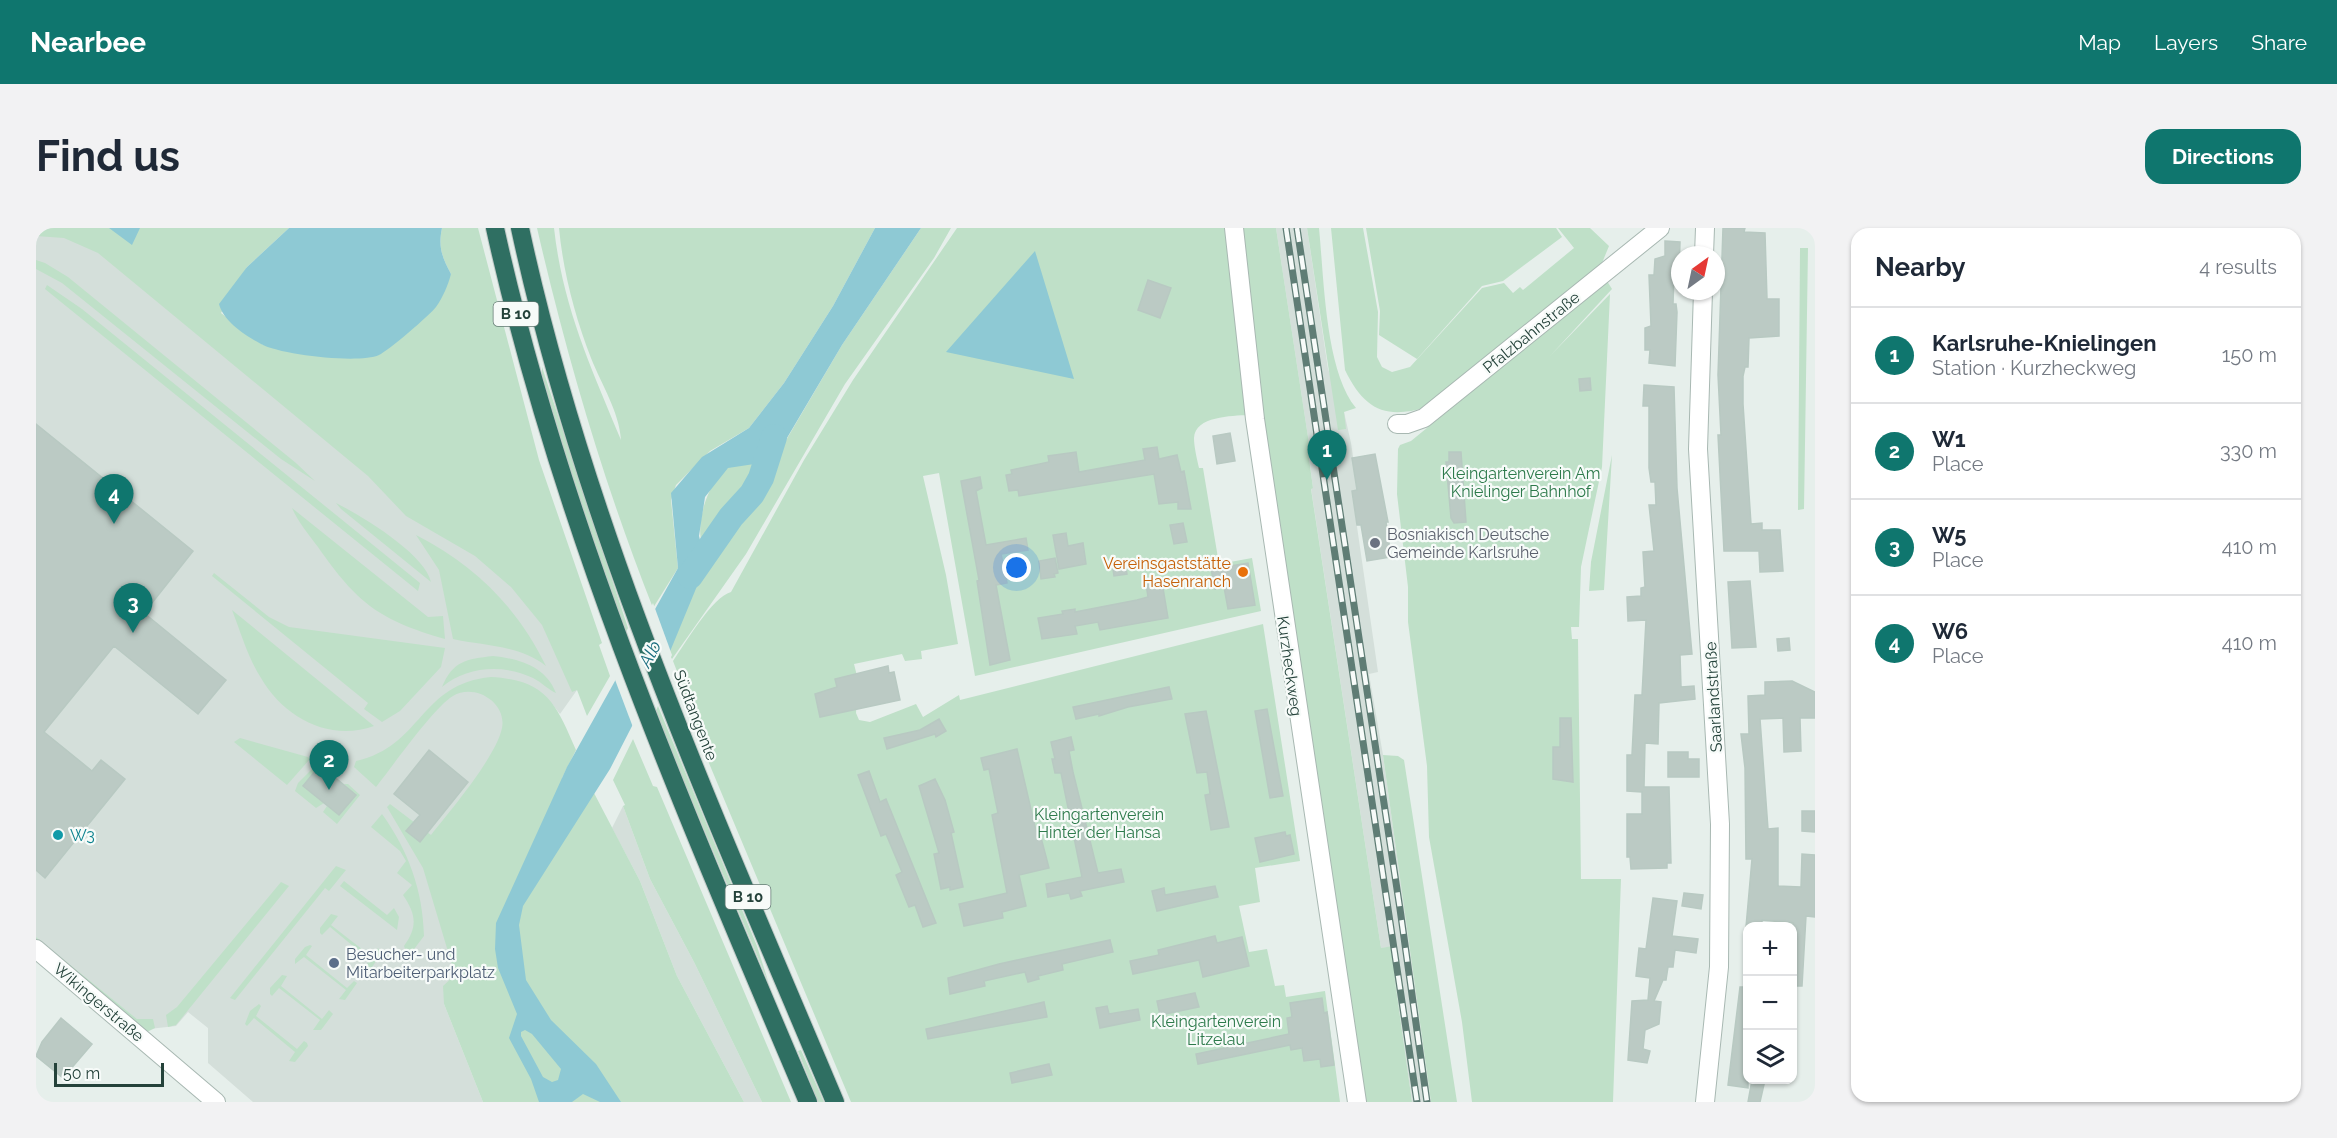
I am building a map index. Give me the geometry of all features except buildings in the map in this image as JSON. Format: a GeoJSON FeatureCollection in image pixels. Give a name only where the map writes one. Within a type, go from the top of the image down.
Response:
{"type":"FeatureCollection","features":[{"type":"Feature","properties":{"kind":"highway","name":"B 10"},"geometry":{"type":"LineString","coordinates":[[495,228],[518,323],[565,488],[621,647],[649,722],[808,1102]]}},
{"type":"Feature","properties":{"kind":"highway","name":"Südtangente"},"geometry":{"type":"LineString","coordinates":[[520,228],[560,390],[594,500],[717,822],[835,1102]]}},
{"type":"Feature","properties":{"kind":"street","name":"Kurzheckweg"},"geometry":{"type":"LineString","coordinates":[[1234,228],[1265,489],[1357,1102]]}},
{"type":"Feature","properties":{"kind":"street","name":"Pfalzbahnstraße"},"geometry":{"type":"LineString","coordinates":[[1397,424],[1417,422],[1424,418],[1660,228]]}},
{"type":"Feature","properties":{"kind":"street"},"geometry":{"type":"LineString","coordinates":[[1704,246],[1705,228]]}},
{"type":"Feature","properties":{"kind":"street","name":"Saarlandstraße"},"geometry":{"type":"LineString","coordinates":[[1703,300],[1699,459],[1720,824],[1719,967],[1705,1102]]}},
{"type":"Feature","properties":{"kind":"street","name":"Wikingerstraße"},"geometry":{"type":"LineString","coordinates":[[36,949],[216,1102]]}},
{"type":"Feature","properties":{"kind":"shaded area"},"geometry":{"type":"Polygon","coordinates":[[[72,228],[512,583],[537,612],[577,690],[560,714],[553,705],[438,913],[455,976],[444,1004],[483,1102],[253,1102],[208,1063],[208,1028],[188,1012],[176,1026],[149,1029],[36,937],[36,235],[72,228]]]}},
{"type":"Feature","properties":{"kind":"shaded area"},"geometry":{"type":"Polygon","coordinates":[[[1276,228],[1307,228],[1328,369],[1344,412],[1351,443],[1359,498],[1353,499],[1378,672],[1369,674],[1383,755],[1431,1102],[1412,1102],[1395,981],[1393,947],[1381,948],[1311,488],[1313,488],[1308,450],[1310,450],[1276,228]]]}},
{"type":"Feature","properties":{"kind":"shaded area"},"geometry":{"type":"Polygon","coordinates":[[[623,806],[650,879],[694,962],[762,1102],[744,1102],[677,976],[640,881],[612,828],[623,806]]]}},
{"type":"Feature","properties":{"kind":"green space"},"geometry":{"type":"Polygon","coordinates":[[[36,228],[289,228],[247,267],[221,313],[263,345],[378,355],[408,331],[451,274],[442,252],[440,241],[442,228],[478,228],[539,460],[602,643],[599,645],[610,676],[587,716],[577,690],[572,692],[542,625],[511,587],[475,556],[406,516],[368,476],[98,253],[64,238],[36,236],[36,228]]]}},
{"type":"Feature","properties":{"kind":"green space"},"geometry":{"type":"Polygon","coordinates":[[[537,228],[554,228],[558,257],[571,311],[621,440],[614,409],[591,358],[575,310],[563,261],[559,228],[875,228],[833,306],[784,383],[749,428],[710,451],[676,485],[671,500],[678,568],[653,608],[618,515],[588,420],[537,228]]]}},
{"type":"Feature","properties":{"kind":"green space"},"geometry":{"type":"Polygon","coordinates":[[[921,228],[951,228],[934,258],[845,384],[746,554],[672,659],[669,654],[702,544],[700,524],[702,513],[715,481],[729,467],[736,465],[762,463],[764,469],[785,442],[842,345],[921,228]]]}},
{"type":"Feature","properties":{"kind":"green space"},"geometry":{"type":"Polygon","coordinates":[[[957,228],[1225,228],[1248,415],[1207,421],[1196,431],[1194,442],[1199,468],[1203,468],[1219,564],[1252,558],[1261,611],[975,676],[939,473],[923,476],[946,575],[958,644],[921,651],[922,659],[905,661],[902,654],[854,664],[858,680],[856,713],[859,720],[870,722],[916,704],[923,717],[959,695],[960,700],[1263,624],[1300,861],[1255,868],[1260,902],[1239,906],[1249,952],[1267,949],[1275,986],[1284,985],[1286,997],[1325,991],[1340,1102],[851,1102],[680,694],[685,692],[673,661],[707,612],[716,602],[731,592],[804,460],[853,380],[957,228]]]}},
{"type":"Feature","properties":{"kind":"green space"},"geometry":{"type":"Polygon","coordinates":[[[1238,228],[1276,228],[1310,450],[1308,451],[1313,488],[1311,489],[1381,948],[1393,946],[1395,981],[1412,1102],[1366,1102],[1290,610],[1238,228]]]}},
{"type":"Feature","properties":{"kind":"green space"},"geometry":{"type":"Polygon","coordinates":[[[1307,228],[1319,228],[1332,348],[1346,392],[1356,408],[1344,412],[1346,429],[1338,430],[1307,228]]]}},
{"type":"Feature","properties":{"kind":"green space"},"geometry":{"type":"Polygon","coordinates":[[[1331,228],[1363,228],[1378,312],[1377,357],[1382,367],[1392,372],[1410,367],[1482,288],[1504,283],[1513,293],[1520,287],[1523,290],[1574,248],[1558,228],[1590,228],[1609,246],[1602,263],[1427,407],[1399,412],[1377,408],[1368,402],[1352,383],[1345,370],[1331,228]]]}},
{"type":"Feature","properties":{"kind":"green space"},"geometry":{"type":"Polygon","coordinates":[[[1366,228],[1556,228],[1562,237],[1503,281],[1482,286],[1417,359],[1379,335],[1380,311],[1366,228]]]}},
{"type":"Feature","properties":{"kind":"green space"},"geometry":{"type":"Polygon","coordinates":[[[1800,248],[1808,248],[1804,509],[1798,510],[1800,248]]]}},
{"type":"Feature","properties":{"kind":"green space"},"geometry":{"type":"Polygon","coordinates":[[[36,260],[68,277],[315,481],[281,459],[62,283],[36,269],[36,260]]]}},
{"type":"Feature","properties":{"kind":"green space","name":"Kleingartenverein Am Knielinger Bahnhof"},"geometry":{"type":"Polygon","coordinates":[[[1607,281],[1612,289],[1550,356],[1610,294],[1602,467],[1581,567],[1579,627],[1571,627],[1572,639],[1578,639],[1581,879],[1621,879],[1613,1102],[1472,1102],[1462,1022],[1429,837],[1427,766],[1408,622],[1408,587],[1397,494],[1398,449],[1400,445],[1411,441],[1607,281]]]}},
{"type":"Feature","properties":{"kind":"green space"},"geometry":{"type":"Polygon","coordinates":[[[47,285],[82,309],[420,583],[418,591],[45,289],[47,285]]]}},
{"type":"Feature","properties":{"kind":"green space"},"geometry":{"type":"Polygon","coordinates":[[[542,367],[628,628],[626,632],[592,542],[542,378],[542,367]]]}},
{"type":"Feature","properties":{"kind":"green space"},"geometry":{"type":"Polygon","coordinates":[[[1612,455],[1604,590],[1589,591],[1591,562],[1612,455]]]}},
{"type":"Feature","properties":{"kind":"green space"},"geometry":{"type":"Polygon","coordinates":[[[336,503],[376,526],[405,548],[426,571],[431,582],[341,509],[336,503]]]}},
{"type":"Feature","properties":{"kind":"green space"},"geometry":{"type":"Polygon","coordinates":[[[292,508],[428,617],[443,616],[445,639],[422,632],[386,616],[358,596],[332,566],[300,523],[292,508]]]}},
{"type":"Feature","properties":{"kind":"green space"},"geometry":{"type":"Polygon","coordinates":[[[416,535],[457,560],[492,590],[522,625],[546,666],[536,659],[513,650],[453,639],[439,570],[416,535]]]}},
{"type":"Feature","properties":{"kind":"green space"},"geometry":{"type":"Polygon","coordinates":[[[214,573],[269,617],[289,627],[445,648],[441,667],[400,711],[382,722],[364,709],[368,703],[212,576],[214,573]]]}},
{"type":"Feature","properties":{"kind":"green space"},"geometry":{"type":"Polygon","coordinates":[[[232,610],[374,726],[341,731],[325,728],[295,715],[282,705],[256,670],[232,610]]]}},
{"type":"Feature","properties":{"kind":"green space"},"geometry":{"type":"Polygon","coordinates":[[[493,656],[513,659],[531,666],[546,677],[556,693],[533,678],[498,669],[474,671],[442,687],[451,672],[462,663],[475,658],[493,656]]]}},
{"type":"Feature","properties":{"kind":"green space"},"geometry":{"type":"Polygon","coordinates":[[[491,677],[525,683],[547,697],[555,707],[576,750],[562,778],[587,803],[594,793],[640,881],[677,976],[744,1102],[483,1102],[444,1004],[443,986],[455,975],[423,868],[387,807],[390,804],[431,835],[491,754],[502,728],[499,710],[487,697],[479,694],[470,692],[453,696],[435,712],[413,738],[376,787],[354,767],[356,761],[378,753],[395,743],[449,691],[467,682],[491,677]]]}},
{"type":"Feature","properties":{"kind":"green space"},"geometry":{"type":"Polygon","coordinates":[[[658,706],[757,946],[769,984],[655,713],[658,706]]]}},
{"type":"Feature","properties":{"kind":"green space"},"geometry":{"type":"Polygon","coordinates":[[[240,738],[310,759],[287,785],[234,742],[240,738]]]}},
{"type":"Feature","properties":{"kind":"green space"},"geometry":{"type":"Polygon","coordinates":[[[633,739],[653,786],[657,787],[791,1102],[762,1102],[694,962],[650,879],[623,806],[625,805],[613,780],[633,739]]]}},
{"type":"Feature","properties":{"kind":"green space"},"geometry":{"type":"Polygon","coordinates":[[[1383,755],[1398,756],[1404,760],[1457,1102],[1431,1102],[1383,755]]]}},
{"type":"Feature","properties":{"kind":"green space"},"geometry":{"type":"Polygon","coordinates":[[[318,763],[323,763],[333,772],[332,775],[320,766],[303,786],[324,803],[316,808],[295,791],[298,783],[318,763]]]}},
{"type":"Feature","properties":{"kind":"green space"},"geometry":{"type":"Polygon","coordinates":[[[344,784],[348,784],[360,795],[337,824],[323,812],[327,806],[339,815],[355,795],[344,784]]]}},
{"type":"Feature","properties":{"kind":"green space"},"geometry":{"type":"Polygon","coordinates":[[[382,814],[406,856],[421,903],[424,936],[408,957],[404,946],[412,933],[414,920],[411,908],[403,895],[412,885],[397,873],[406,861],[400,851],[371,827],[382,814]]]}},
{"type":"Feature","properties":{"kind":"green space"},"geometry":{"type":"Polygon","coordinates":[[[336,866],[346,870],[329,891],[325,888],[235,1000],[230,998],[336,866]]]}},
{"type":"Feature","properties":{"kind":"green space"},"geometry":{"type":"Polygon","coordinates":[[[344,881],[387,915],[394,908],[399,917],[397,930],[340,886],[344,881]]]}},
{"type":"Feature","properties":{"kind":"green space"},"geometry":{"type":"Polygon","coordinates":[[[281,882],[289,886],[176,1025],[168,1027],[166,1015],[177,1007],[281,882]]]}},
{"type":"Feature","properties":{"kind":"green space"},"geometry":{"type":"Polygon","coordinates":[[[331,914],[338,916],[331,925],[372,957],[378,948],[381,954],[370,970],[363,969],[370,960],[330,927],[322,935],[320,933],[320,928],[331,914]]]}},
{"type":"Feature","properties":{"kind":"green space"},"geometry":{"type":"Polygon","coordinates":[[[36,937],[137,1019],[153,1019],[155,1028],[147,1032],[36,941],[36,937]]]}},
{"type":"Feature","properties":{"kind":"green space"},"geometry":{"type":"Polygon","coordinates":[[[312,946],[306,955],[347,988],[354,981],[357,983],[345,1000],[339,999],[346,990],[304,957],[295,964],[295,959],[305,947],[312,946]]]}},
{"type":"Feature","properties":{"kind":"green space"},"geometry":{"type":"Polygon","coordinates":[[[282,975],[287,976],[281,986],[322,1019],[329,1010],[333,1014],[321,1030],[313,1030],[320,1020],[279,988],[272,996],[270,994],[270,988],[282,975]]]}},
{"type":"Feature","properties":{"kind":"green space"},"geometry":{"type":"Polygon","coordinates":[[[259,1004],[261,1006],[256,1016],[297,1049],[304,1041],[307,1043],[308,1046],[295,1062],[289,1061],[295,1052],[254,1018],[247,1026],[245,1024],[250,1011],[259,1004]]]}},
{"type":"Feature","properties":{"kind":"green space"},"geometry":{"type":"Polygon","coordinates":[[[801,1050],[824,1102],[818,1102],[798,1051],[801,1050]]]}},
{"type":"Feature","properties":{"kind":"water"},"geometry":{"type":"Polygon","coordinates":[[[109,228],[140,228],[132,245],[109,228]]]}},
{"type":"Feature","properties":{"kind":"water"},"geometry":{"type":"Polygon","coordinates":[[[289,228],[442,228],[441,246],[443,257],[451,274],[450,278],[436,307],[418,325],[379,355],[355,359],[320,357],[271,348],[255,341],[236,327],[225,316],[219,304],[247,267],[289,228]]]}},
{"type":"Feature","properties":{"kind":"water","name":"Alb"},"geometry":{"type":"Polygon","coordinates":[[[875,228],[921,228],[842,345],[768,470],[761,463],[728,468],[705,497],[699,536],[704,556],[702,574],[669,654],[610,769],[523,906],[519,925],[526,980],[551,1020],[596,1064],[621,1102],[600,1102],[583,1094],[572,1102],[539,1102],[531,1079],[509,1038],[517,1014],[498,968],[495,949],[496,923],[567,767],[678,568],[671,493],[702,457],[749,428],[784,383],[833,306],[875,228]],[[525,1030],[521,1032],[521,1036],[543,1077],[552,1082],[558,1080],[561,1069],[532,1034],[525,1030]]]}},
{"type":"Feature","properties":{"kind":"water"},"geometry":{"type":"Polygon","coordinates":[[[1035,251],[1074,379],[946,352],[1035,251]]]}},
{"type":"Feature","properties":{"kind":"pier"},"geometry":{"type":"Polygon","coordinates":[[[653,603],[672,655],[634,730],[614,677],[653,603]]]}},
{"type":"Feature","properties":{"kind":"waterway"},"geometry":{"type":"LineString","coordinates":[[690,576],[731,517],[752,494],[761,478],[774,437]]}},
{"type":"Feature","properties":{"kind":"railway"},"geometry":{"type":"LineString","coordinates":[[1286,228],[1417,1102]]}},
{"type":"Feature","properties":{"kind":"railway"},"geometry":{"type":"LineString","coordinates":[[1297,228],[1427,1102]]}},
{"type":"Feature","properties":{"kind":"place","name":"Karlsruhe-Knielingen"},"geometry":{"type":"Point","coordinates":[1327,480]}},
{"type":"Feature","properties":{"kind":"place","name":"W6"},"geometry":{"type":"Point","coordinates":[114,524]}},
{"type":"Feature","properties":{"kind":"place","name":"Bosniakisch Deutsche Gemeinde Karlsruhe"},"geometry":{"type":"Point","coordinates":[1375,543]}},
{"type":"Feature","properties":{"kind":"place","name":"Vereinsgaststätte Hasenranch"},"geometry":{"type":"Point","coordinates":[1243,572]}},
{"type":"Feature","properties":{"kind":"place","name":"W5"},"geometry":{"type":"Point","coordinates":[133,633]}},
{"type":"Feature","properties":{"kind":"place","name":"W1"},"geometry":{"type":"Point","coordinates":[329,790]}},
{"type":"Feature","properties":{"kind":"place","name":"W3"},"geometry":{"type":"Point","coordinates":[58,835]}},
{"type":"Feature","properties":{"kind":"place","name":"Besucher- und Mitarbeiterparkplatz"},"geometry":{"type":"Point","coordinates":[334,963]}},
{"type":"Feature","properties":{"kind":"park label","name":"Kleingartenverein Hinter der Hansa"},"geometry":{"type":"Point","coordinates":[1099,823]}},
{"type":"Feature","properties":{"kind":"park label","name":"Kleingartenverein Litzelau"},"geometry":{"type":"Point","coordinates":[1216,1030]}}]}
